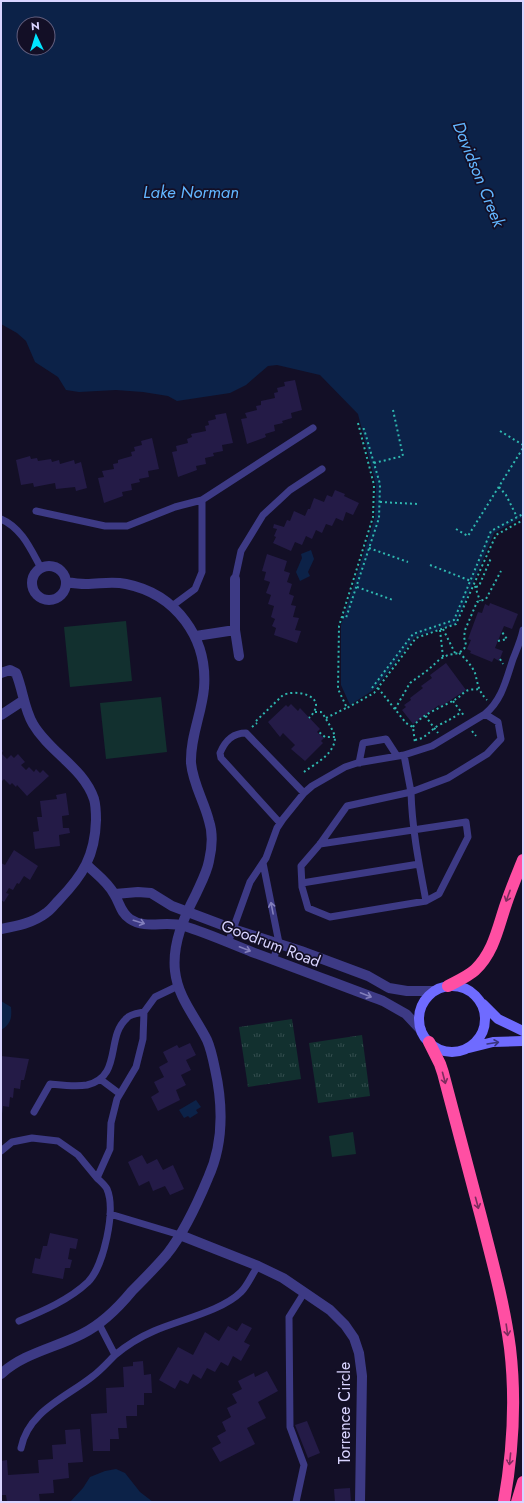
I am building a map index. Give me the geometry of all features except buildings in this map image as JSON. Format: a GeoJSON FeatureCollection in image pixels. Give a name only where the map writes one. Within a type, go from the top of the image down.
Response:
{"type":"FeatureCollection","features":[{"type":"Feature","properties":{"kind":"highway"},"geometry":{"type":"LineString","coordinates":[[448,986],[475,970],[491,950],[508,898],[523,860]]}},
{"type":"Feature","properties":{"kind":"highway"},"geometry":{"type":"LineString","coordinates":[[429,1042],[443,1073],[494,1265],[506,1320],[510,1348],[513,1400],[510,1454],[504,1502]]}},
{"type":"Feature","properties":{"kind":"highway"},"geometry":{"type":"LineString","coordinates":[[517,1502],[523,1482]]}},
{"type":"Feature","properties":{"kind":"main road"},"geometry":{"type":"LineString","coordinates":[[523,1031],[498,1018],[470,990],[455,986],[448,986],[434,991],[428,995],[420,1008],[419,1015],[421,1030],[434,1047],[448,1052],[463,1050],[493,1042],[523,1041]]}},
{"type":"Feature","properties":{"kind":"main road"},"geometry":{"type":"LineString","coordinates":[[463,1050],[476,1042],[483,1029],[485,1015],[480,1001]]}},
{"type":"Feature","properties":{"kind":"street"},"geometry":{"type":"LineString","coordinates":[[53,567],[58,569],[65,577],[66,582],[63,592],[55,599],[50,600],[40,597],[33,588],[33,576],[41,568],[53,567]]}},
{"type":"Feature","properties":{"kind":"street"},"geometry":{"type":"LineString","coordinates":[[235,579],[235,630],[239,656]]}},
{"type":"Feature","properties":{"kind":"street"},"geometry":{"type":"LineString","coordinates":[[1,1373],[26,1356],[83,1333],[99,1324],[116,1309],[167,1253],[180,1235],[209,1177],[216,1157],[221,1121],[218,1083],[212,1053],[206,1039],[183,1001],[175,972],[174,958],[182,925],[210,859],[212,840],[210,821],[196,786],[191,763],[192,741],[202,704],[204,688],[203,663],[196,636],[186,621],[172,606],[157,596],[128,584],[105,582],[85,584],[66,582]]}},
{"type":"Feature","properties":{"kind":"street"},"geometry":{"type":"LineString","coordinates":[[196,636],[235,630]]}},
{"type":"Feature","properties":{"kind":"street"},"geometry":{"type":"LineString","coordinates":[[1,673],[10,670],[16,673],[24,700],[34,725],[56,752],[84,779],[94,798],[96,806],[96,827],[93,848],[87,866],[70,888],[47,913],[23,925],[1,929]]}},
{"type":"Feature","properties":{"kind":"street"},"geometry":{"type":"LineString","coordinates":[[1,715],[24,700]]}},
{"type":"Feature","properties":{"kind":"street","name":"Goodrum Road"},"geometry":{"type":"LineString","coordinates":[[87,866],[115,894],[121,910],[135,922],[148,925],[182,925],[228,942],[392,1005],[406,1014],[421,1030]]}},
{"type":"Feature","properties":{"kind":"street","name":"Goodrum Road"},"geometry":{"type":"LineString","coordinates":[[115,894],[138,892],[151,893],[172,906],[233,929],[279,942],[368,976],[388,988],[407,991],[434,991]]}},
{"type":"Feature","properties":{"kind":"street","name":"Torrence Circle"},"geometry":{"type":"LineString","coordinates":[[180,1235],[258,1266],[282,1278],[330,1310],[354,1338],[359,1353],[362,1376],[360,1502]]}},
{"type":"Feature","properties":{"kind":"lane"},"geometry":{"type":"LineString","coordinates":[[36,511],[106,526],[127,526],[175,507],[202,500],[313,428]]}},
{"type":"Feature","properties":{"kind":"lane"},"geometry":{"type":"LineString","coordinates":[[235,579],[241,551],[263,515],[290,490],[322,469]]}},
{"type":"Feature","properties":{"kind":"lane"},"geometry":{"type":"LineString","coordinates":[[172,606],[195,589],[202,572],[202,500]]}},
{"type":"Feature","properties":{"kind":"lane"},"geometry":{"type":"LineString","coordinates":[[1,519],[22,535],[41,568]]}},
{"type":"Feature","properties":{"kind":"lane"},"geometry":{"type":"LineString","coordinates":[[228,942],[250,882],[263,863],[270,843],[280,823],[304,793],[335,772],[358,763],[400,756],[432,746],[485,714],[492,708],[502,693],[521,641],[523,630]]}},
{"type":"Feature","properties":{"kind":"lane"},"geometry":{"type":"LineString","coordinates":[[320,844],[466,822],[468,837],[440,894],[426,901],[330,917],[308,908],[302,883],[301,866],[320,844],[347,806],[411,792],[448,778],[487,754],[501,738],[498,722],[485,714]]}},
{"type":"Feature","properties":{"kind":"lane"},"geometry":{"type":"LineString","coordinates":[[280,823],[221,758],[220,753],[224,744],[231,736],[238,733],[246,734],[304,793]]}},
{"type":"Feature","properties":{"kind":"lane"},"geometry":{"type":"LineString","coordinates":[[358,763],[363,743],[386,739],[400,756],[411,792],[413,830],[426,901]]}},
{"type":"Feature","properties":{"kind":"lane"},"geometry":{"type":"LineString","coordinates":[[263,863],[279,942],[273,960]]}},
{"type":"Feature","properties":{"kind":"lane"},"geometry":{"type":"LineString","coordinates":[[302,883],[419,864]]}},
{"type":"Feature","properties":{"kind":"lane"},"geometry":{"type":"LineString","coordinates":[[97,1178],[110,1149],[111,1123],[116,1100],[136,1067],[143,1038],[144,1012],[155,997],[178,986]]}},
{"type":"Feature","properties":{"kind":"lane"},"geometry":{"type":"LineString","coordinates":[[34,1112],[50,1084],[79,1086],[93,1083],[106,1074],[111,1062],[117,1030],[127,1017],[144,1012]]}},
{"type":"Feature","properties":{"kind":"lane"},"geometry":{"type":"LineString","coordinates":[[100,1079],[120,1094]]}},
{"type":"Feature","properties":{"kind":"lane"},"geometry":{"type":"LineString","coordinates":[[1,1151],[12,1142],[32,1138],[58,1141],[78,1155],[106,1189],[111,1205],[105,1247],[93,1276],[77,1290],[43,1311],[19,1321]]}},
{"type":"Feature","properties":{"kind":"lane"},"geometry":{"type":"LineString","coordinates":[[110,1214],[180,1235]]}},
{"type":"Feature","properties":{"kind":"lane"},"geometry":{"type":"LineString","coordinates":[[21,1448],[23,1439],[32,1424],[49,1406],[93,1376],[115,1354],[129,1343],[155,1331],[200,1315],[224,1303],[241,1292],[258,1266]]}},
{"type":"Feature","properties":{"kind":"lane"},"geometry":{"type":"LineString","coordinates":[[296,1502],[304,1465],[290,1427],[289,1317],[304,1293]]}},
{"type":"Feature","properties":{"kind":"lane"},"geometry":{"type":"LineString","coordinates":[[99,1324],[115,1354]]}},
{"type":"Feature","properties":{"kind":"path"},"geometry":{"type":"LineString","coordinates":[[374,463],[402,456],[393,410]]}},
{"type":"Feature","properties":{"kind":"path"},"geometry":{"type":"LineString","coordinates":[[347,707],[338,689],[339,626],[373,517],[374,485],[358,423]]}},
{"type":"Feature","properties":{"kind":"path"},"geometry":{"type":"LineString","coordinates":[[342,617],[346,618],[379,518],[380,484],[364,429],[360,430]]}},
{"type":"Feature","properties":{"kind":"path"},"geometry":{"type":"LineString","coordinates":[[456,529],[468,536],[523,446],[500,431]]}},
{"type":"Feature","properties":{"kind":"path"},"geometry":{"type":"LineString","coordinates":[[499,487],[506,495],[517,517]]}},
{"type":"Feature","properties":{"kind":"path"},"geometry":{"type":"LineString","coordinates":[[380,502],[418,504]]}},
{"type":"Feature","properties":{"kind":"path"},"geometry":{"type":"LineString","coordinates":[[372,688],[413,634],[454,620],[491,531],[523,514]]}},
{"type":"Feature","properties":{"kind":"path"},"geometry":{"type":"LineString","coordinates":[[326,718],[374,693],[416,638],[456,624],[496,535],[523,520]]}},
{"type":"Feature","properties":{"kind":"path"},"geometry":{"type":"LineString","coordinates":[[369,548],[408,562]]}},
{"type":"Feature","properties":{"kind":"path"},"geometry":{"type":"LineString","coordinates":[[476,587],[479,586],[491,558]]}},
{"type":"Feature","properties":{"kind":"path"},"geometry":{"type":"LineString","coordinates":[[430,565],[471,581]]}},
{"type":"Feature","properties":{"kind":"path"},"geometry":{"type":"LineString","coordinates":[[395,709],[407,687],[443,657],[457,653],[464,649],[466,645],[464,637],[465,630],[477,602],[486,598],[502,571]]}},
{"type":"Feature","properties":{"kind":"path"},"geometry":{"type":"LineString","coordinates":[[474,583],[480,601]]}},
{"type":"Feature","properties":{"kind":"path"},"geometry":{"type":"LineString","coordinates":[[357,586],[393,600]]}},
{"type":"Feature","properties":{"kind":"path"},"geometry":{"type":"LineString","coordinates":[[433,627],[458,620]]}},
{"type":"Feature","properties":{"kind":"path"},"geometry":{"type":"LineString","coordinates":[[442,629],[457,653],[466,660],[473,670],[478,689],[490,703]]}},
{"type":"Feature","properties":{"kind":"path"},"geometry":{"type":"LineString","coordinates":[[442,629],[443,657]]}},
{"type":"Feature","properties":{"kind":"path"},"geometry":{"type":"LineString","coordinates":[[498,642],[507,639],[502,632]]}},
{"type":"Feature","properties":{"kind":"path"},"geometry":{"type":"LineString","coordinates":[[378,688],[406,723],[413,727]]}},
{"type":"Feature","properties":{"kind":"path"},"geometry":{"type":"LineString","coordinates":[[415,740],[425,737],[435,728],[462,714],[453,701],[468,690],[478,689]]}},
{"type":"Feature","properties":{"kind":"path"},"geometry":{"type":"LineString","coordinates":[[256,721],[282,696],[292,692],[314,699],[317,705],[315,712],[310,718]]}},
{"type":"Feature","properties":{"kind":"path"},"geometry":{"type":"LineString","coordinates":[[415,745],[413,727],[416,723],[435,709],[442,707],[462,695]]}},
{"type":"Feature","properties":{"kind":"path"},"geometry":{"type":"LineString","coordinates":[[304,772],[329,752],[334,746],[335,737],[326,718],[321,712],[315,712]]}},
{"type":"Feature","properties":{"kind":"path"},"geometry":{"type":"LineString","coordinates":[[433,712],[426,717],[439,734]]}},
{"type":"Feature","properties":{"kind":"path"},"geometry":{"type":"LineString","coordinates":[[319,732],[325,737],[335,737]]}},
{"type":"Feature","properties":{"kind":"green space"},"geometry":{"type":"Polygon","coordinates":[[[126,621],[132,681],[70,687],[64,627],[126,621]]]}},
{"type":"Feature","properties":{"kind":"green space"},"geometry":{"type":"Polygon","coordinates":[[[161,697],[167,752],[106,759],[100,703],[161,697]]]}},
{"type":"Feature","properties":{"kind":"green space"},"geometry":{"type":"Polygon","coordinates":[[[292,1019],[301,1079],[248,1087],[239,1027],[292,1019]]]}},
{"type":"Feature","properties":{"kind":"green space"},"geometry":{"type":"Polygon","coordinates":[[[362,1035],[370,1096],[318,1103],[309,1043],[362,1035]]]}},
{"type":"Feature","properties":{"kind":"green space"},"geometry":{"type":"Polygon","coordinates":[[[353,1132],[356,1154],[332,1157],[329,1136],[353,1132]]]}},
{"type":"Feature","properties":{"kind":"water","name":"Lake Norman"},"geometry":{"type":"Polygon","coordinates":[[[1,1],[523,1],[523,517],[494,533],[456,624],[415,637],[375,689],[350,705],[341,685],[341,625],[375,517],[376,485],[358,414],[320,375],[277,365],[268,366],[246,385],[230,393],[177,401],[168,396],[143,392],[116,390],[79,392],[66,390],[58,377],[35,362],[26,341],[17,333],[1,324],[1,1]]]}},
{"type":"Feature","properties":{"kind":"water"},"geometry":{"type":"Polygon","coordinates":[[[311,550],[314,559],[308,572],[310,576],[300,581],[296,572],[302,558],[301,554],[311,550]]]}},
{"type":"Feature","properties":{"kind":"water"},"geometry":{"type":"Polygon","coordinates":[[[1,1001],[11,1007],[11,1018],[9,1023],[1,1030],[1,1001]]]}},
{"type":"Feature","properties":{"kind":"water"},"geometry":{"type":"Polygon","coordinates":[[[196,1100],[201,1107],[196,1110],[198,1113],[190,1118],[188,1116],[184,1118],[179,1110],[196,1100]]]}},
{"type":"Feature","properties":{"kind":"water"},"geometry":{"type":"Polygon","coordinates":[[[116,1469],[125,1473],[140,1492],[153,1502],[70,1502],[83,1488],[90,1477],[105,1471],[116,1469]]]}},
{"type":"Feature","properties":{"kind":"water label","name":"Davidson Creek"},"geometry":{"type":"Point","coordinates":[479,174]}}]}
